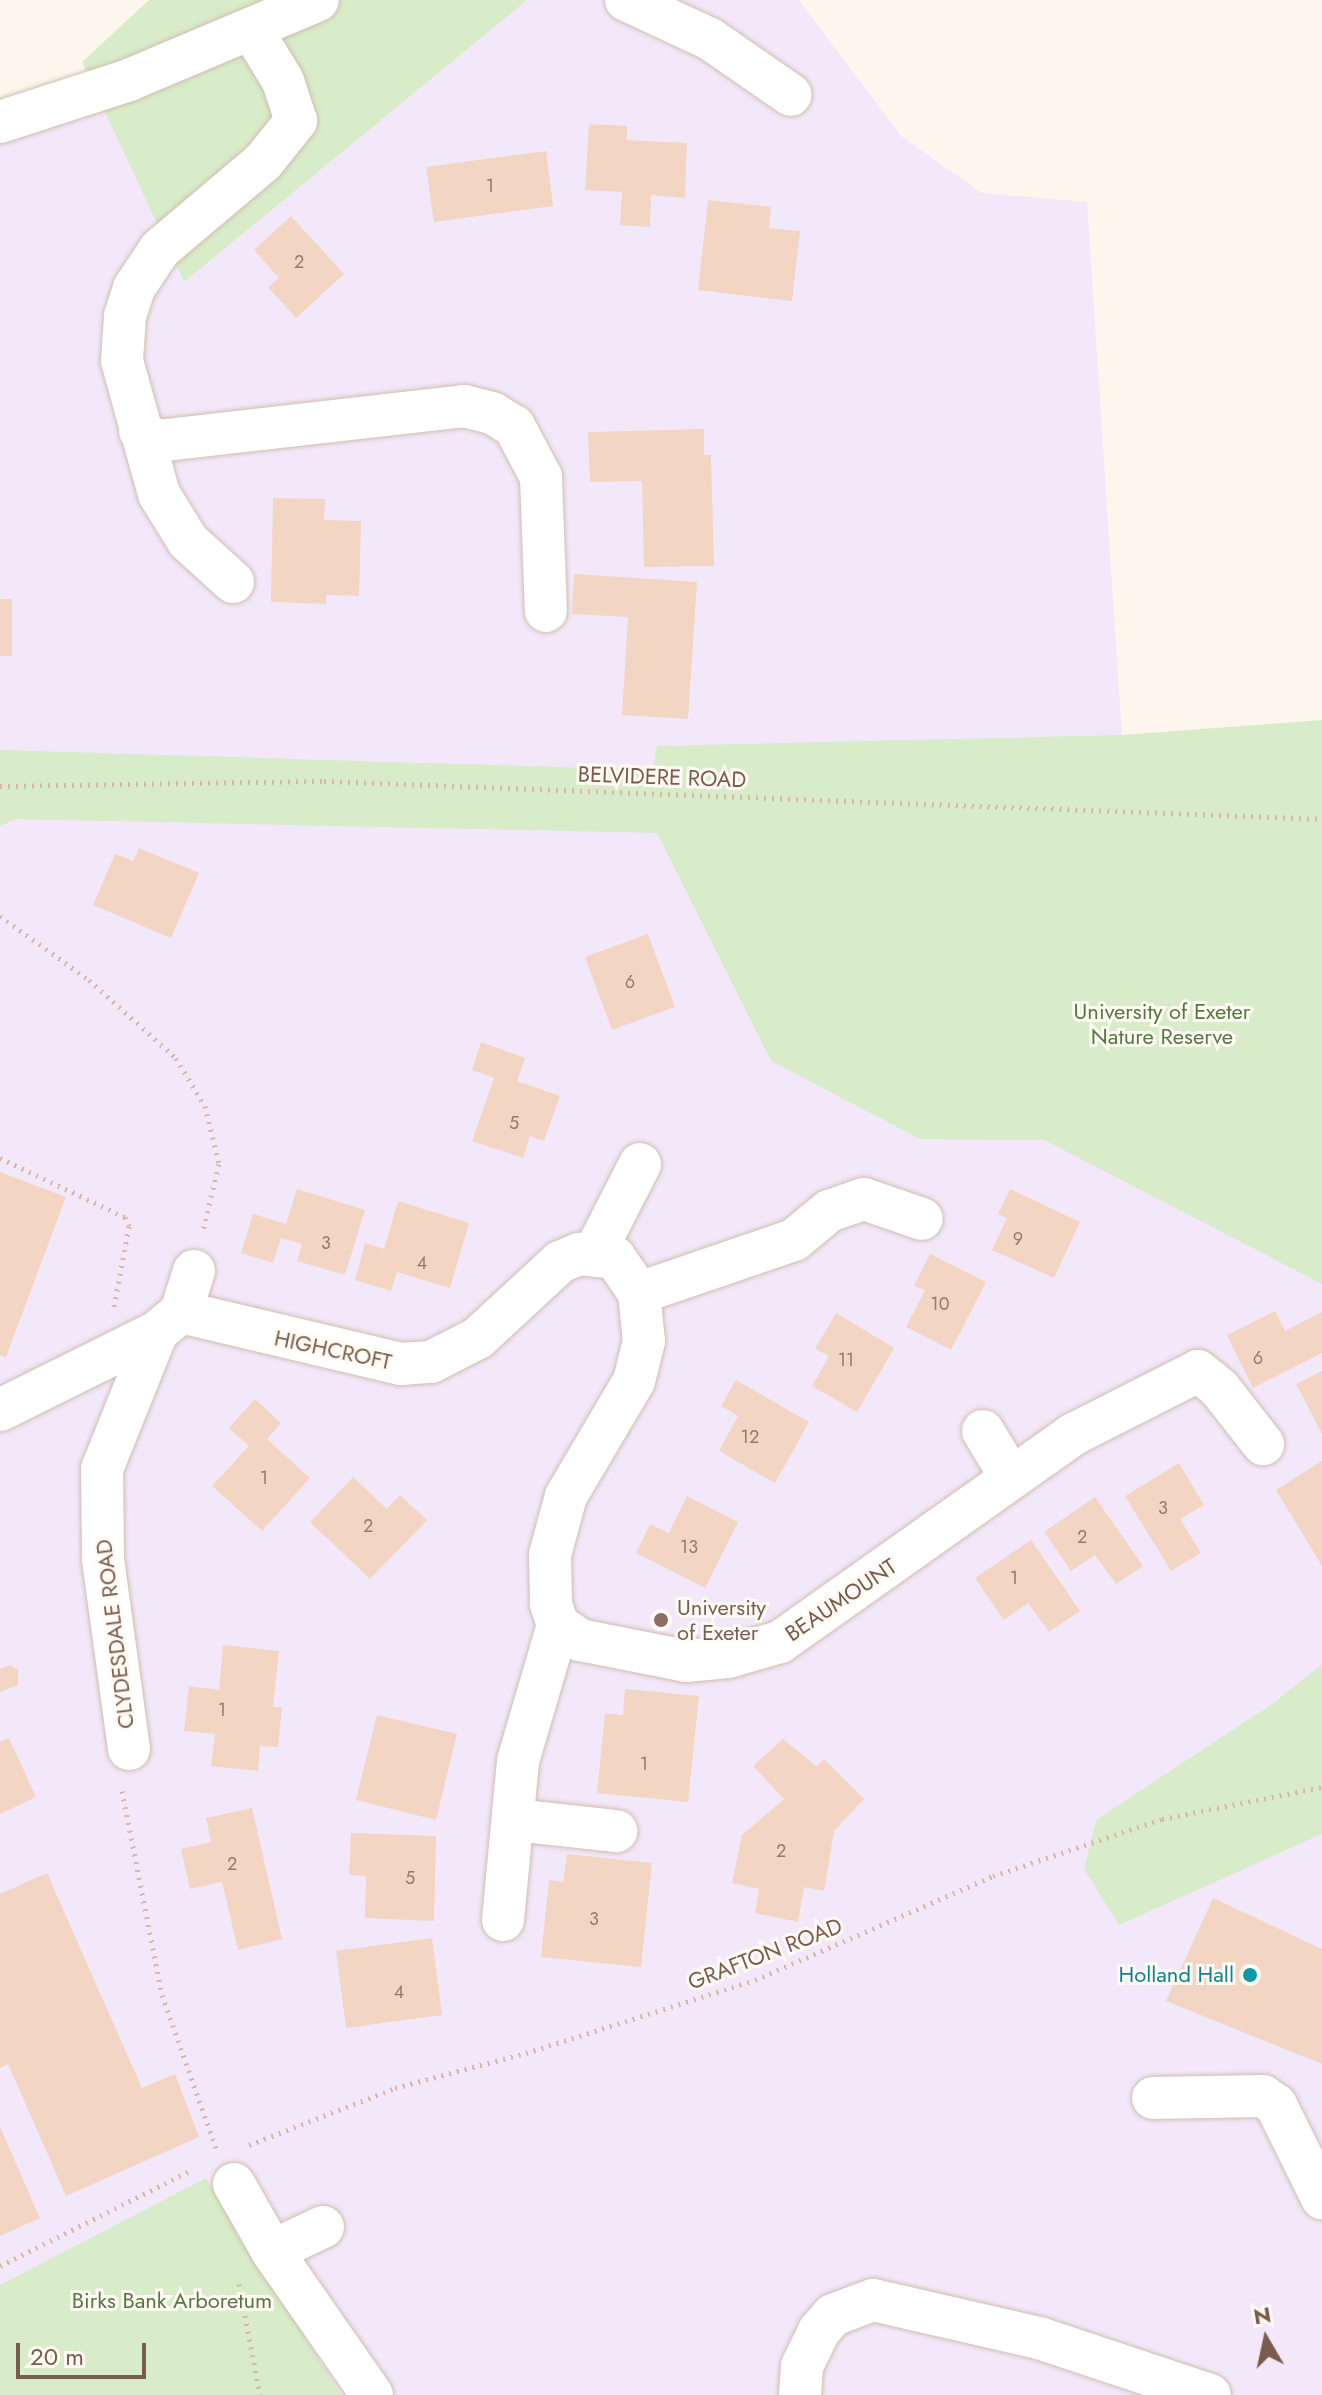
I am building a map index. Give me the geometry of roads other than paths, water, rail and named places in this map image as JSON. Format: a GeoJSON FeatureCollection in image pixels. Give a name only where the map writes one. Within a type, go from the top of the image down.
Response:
{"type":"FeatureCollection","features":[{"type":"Feature","properties":{"kind":"street"},"geometry":{"type":"LineString","coordinates":[[0,122],[129,80],[318,0]]}},
{"type":"Feature","properties":{"kind":"street"},"geometry":{"type":"LineString","coordinates":[[626,0],[710,39],[791,95]]}},
{"type":"Feature","properties":{"kind":"street"},"geometry":{"type":"LineString","coordinates":[[233,582],[188,541],[159,494],[122,361],[125,316],[134,288],[160,249],[263,162],[296,121],[283,81],[252,30]]}},
{"type":"Feature","properties":{"kind":"street"},"geometry":{"type":"LineString","coordinates":[[140,431],[157,441],[464,406],[492,413],[514,426],[541,477],[546,611]]}},
{"type":"Feature","properties":{"kind":"street"},"geometry":{"type":"LineString","coordinates":[[503,1920],[518,1761],[558,1625],[551,1604],[550,1555],[566,1496],[634,1381],[644,1341],[639,1293],[615,1258],[594,1254],[640,1164]]}},
{"type":"Feature","properties":{"kind":"street"},"geometry":{"type":"LineString","coordinates":[[639,1293],[794,1240],[829,1211],[864,1199],[922,1219]]}},
{"type":"Feature","properties":{"kind":"street","name":"HIGHCROFT"},"geometry":{"type":"LineString","coordinates":[[169,1322],[401,1364],[431,1362],[478,1338],[560,1262],[594,1254]]}},
{"type":"Feature","properties":{"kind":"street","name":"CLYDESDALE ROAD"},"geometry":{"type":"LineString","coordinates":[[129,1749],[103,1559],[102,1469],[194,1271]]}},
{"type":"Feature","properties":{"kind":"street"},"geometry":{"type":"LineString","coordinates":[[0,1410],[169,1322]]}},
{"type":"Feature","properties":{"kind":"street","name":"BEAUMOUNT"},"geometry":{"type":"LineString","coordinates":[[558,1625],[593,1644],[686,1661],[728,1657],[780,1642],[921,1545],[1010,1476],[1072,1435],[1198,1371],[1220,1389],[1263,1444]]}},
{"type":"Feature","properties":{"kind":"street"},"geometry":{"type":"LineString","coordinates":[[983,1431],[1010,1476]]}},
{"type":"Feature","properties":{"kind":"street"},"geometry":{"type":"LineString","coordinates":[[514,1820],[616,1831]]}},
{"type":"Feature","properties":{"kind":"street"},"geometry":{"type":"LineString","coordinates":[[1153,2098],[1263,2096],[1276,2105],[1322,2198]]}},
{"type":"Feature","properties":{"kind":"street"},"geometry":{"type":"LineString","coordinates":[[226,2170],[272,2251],[372,2395]]}},
{"type":"Feature","properties":{"kind":"street"},"geometry":{"type":"LineString","coordinates":[[272,2251],[323,2227]]}},
{"type":"Feature","properties":{"kind":"street"},"geometry":{"type":"LineString","coordinates":[[801,2381],[833,2315],[873,2300],[897,2301],[1039,2338],[1210,2395]]}},
{"type":"Feature","properties":{"kind":"place","name":"University of Exeter"},"geometry":{"type":"Point","coordinates":[661,1620]}},
{"type":"Feature","properties":{"kind":"place","name":"Holland Hall"},"geometry":{"type":"Point","coordinates":[1250,1975]}},
{"type":"Feature","properties":{"kind":"park label","name":"University of Exeter Nature Reserve"},"geometry":{"type":"Point","coordinates":[1162,1024]}},
{"type":"Feature","properties":{"kind":"park label","name":"Birks Bank Arboretum"},"geometry":{"type":"Point","coordinates":[172,2301]}}]}
